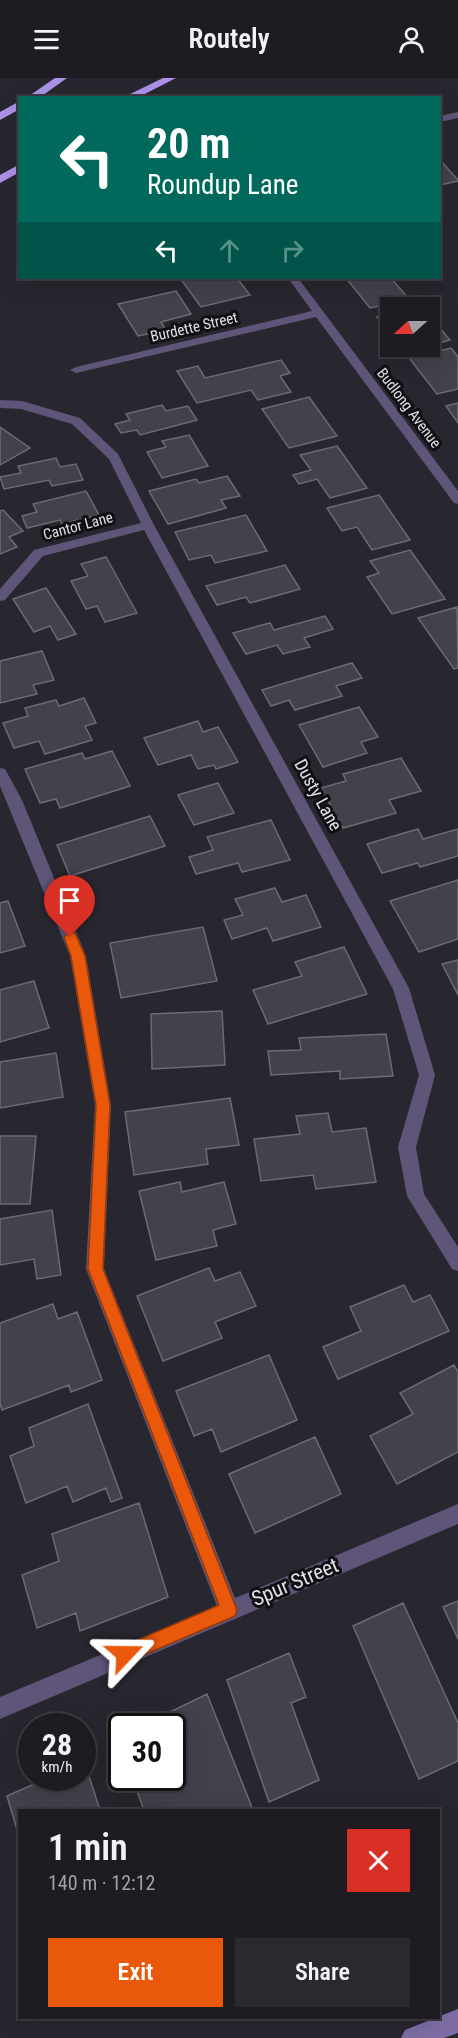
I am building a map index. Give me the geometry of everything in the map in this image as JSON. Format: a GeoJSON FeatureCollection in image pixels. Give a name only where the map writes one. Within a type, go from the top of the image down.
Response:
{"type":"FeatureCollection","features":[{"type":"Feature","properties":{"kind":"highway"},"geometry":{"type":"LineString","coordinates":[[33,96],[62,78]]}},
{"type":"Feature","properties":{"kind":"highway"},"geometry":{"type":"LineString","coordinates":[[129,96],[159,78]]}},
{"type":"Feature","properties":{"kind":"highway"},"geometry":{"type":"LineString","coordinates":[[130,96],[171,78]]}},
{"type":"Feature","properties":{"kind":"highway"},"geometry":{"type":"LineString","coordinates":[[0,117],[18,105]]}},
{"type":"Feature","properties":{"kind":"highway"},"geometry":{"type":"LineString","coordinates":[[0,180],[18,168]]}},
{"type":"Feature","properties":{"kind":"main road"},"geometry":{"type":"LineString","coordinates":[[413,2038],[458,2021]]}},
{"type":"Feature","properties":{"kind":"street"},"geometry":{"type":"LineString","coordinates":[[441,119],[458,115]]}},
{"type":"Feature","properties":{"kind":"street","name":"Budlong Avenue"},"geometry":{"type":"LineString","coordinates":[[294,279],[458,500]]}},
{"type":"Feature","properties":{"kind":"street","name":"Burdette Street"},"geometry":{"type":"LineString","coordinates":[[76,370],[319,313]]}},
{"type":"Feature","properties":{"kind":"street","name":"Dusty Lane"},"geometry":{"type":"LineString","coordinates":[[0,404],[22,405],[75,421],[114,457],[148,525],[401,988],[426,1074],[407,1147],[416,1196],[458,1263]]}},
{"type":"Feature","properties":{"kind":"street","name":"Cantor Lane"},"geometry":{"type":"LineString","coordinates":[[0,597],[39,553],[148,525]]}},
{"type":"Feature","properties":{"kind":"street"},"geometry":{"type":"LineString","coordinates":[[0,773],[15,800],[78,956],[103,1105],[95,1269],[229,1610]]}},
{"type":"Feature","properties":{"kind":"street","name":"Spur Street"},"geometry":{"type":"LineString","coordinates":[[0,1708],[458,1514]]}},
{"type":"Feature","properties":{"kind":"building"},"geometry":{"type":"Polygon","coordinates":[[[441,161],[458,180],[441,185],[441,161]]]}},
{"type":"Feature","properties":{"kind":"building"},"geometry":{"type":"Polygon","coordinates":[[[181,279],[238,279],[250,295],[201,307],[181,279]]]}},
{"type":"Feature","properties":{"kind":"building"},"geometry":{"type":"Polygon","coordinates":[[[347,279],[392,279],[407,297],[380,297],[380,306],[370,308],[347,279]]]}},
{"type":"Feature","properties":{"kind":"building"},"geometry":{"type":"Polygon","coordinates":[[[176,291],[191,314],[161,322],[166,330],[138,336],[118,304],[176,291]]]}},
{"type":"Feature","properties":{"kind":"building"},"geometry":{"type":"Polygon","coordinates":[[[440,328],[450,340],[440,343],[440,328]]]}},
{"type":"Feature","properties":{"kind":"building"},"geometry":{"type":"Polygon","coordinates":[[[451,348],[458,357],[458,389],[437,394],[409,358],[440,357],[440,351],[451,348]]]}},
{"type":"Feature","properties":{"kind":"building"},"geometry":{"type":"Polygon","coordinates":[[[281,360],[290,373],[280,376],[291,392],[258,400],[251,390],[197,403],[177,371],[198,366],[205,378],[281,360]]]}},
{"type":"Feature","properties":{"kind":"building"},"geometry":{"type":"Polygon","coordinates":[[[309,397],[337,436],[289,448],[262,409],[309,397]]]}},
{"type":"Feature","properties":{"kind":"building"},"geometry":{"type":"Polygon","coordinates":[[[458,403],[458,423],[446,406],[458,403]]]}},
{"type":"Feature","properties":{"kind":"building"},"geometry":{"type":"Polygon","coordinates":[[[162,405],[166,411],[188,406],[197,420],[140,435],[137,430],[121,433],[115,424],[130,420],[126,414],[162,405]]]}},
{"type":"Feature","properties":{"kind":"building"},"geometry":{"type":"Polygon","coordinates":[[[0,427],[30,448],[0,465],[0,427]]]}},
{"type":"Feature","properties":{"kind":"building"},"geometry":{"type":"Polygon","coordinates":[[[189,435],[208,466],[162,478],[147,452],[166,447],[162,441],[189,435]]]}},
{"type":"Feature","properties":{"kind":"building"},"geometry":{"type":"Polygon","coordinates":[[[337,446],[367,488],[330,498],[317,479],[299,484],[293,475],[311,470],[300,455],[337,446]]]}},
{"type":"Feature","properties":{"kind":"building"},"geometry":{"type":"Polygon","coordinates":[[[56,458],[60,467],[76,464],[83,480],[52,486],[49,480],[4,489],[0,477],[21,473],[18,466],[56,458]]]}},
{"type":"Feature","properties":{"kind":"building"},"geometry":{"type":"Polygon","coordinates":[[[227,476],[240,496],[221,500],[226,508],[168,524],[149,491],[196,479],[199,483],[227,476]]]}},
{"type":"Feature","properties":{"kind":"building"},"geometry":{"type":"Polygon","coordinates":[[[86,491],[99,515],[62,524],[60,520],[27,528],[22,516],[37,512],[33,504],[86,491]]]}},
{"type":"Feature","properties":{"kind":"building"},"geometry":{"type":"Polygon","coordinates":[[[379,495],[410,540],[372,550],[357,527],[342,531],[327,508],[379,495]]]}},
{"type":"Feature","properties":{"kind":"building"},"geometry":{"type":"Polygon","coordinates":[[[3,510],[23,531],[9,537],[17,547],[0,554],[0,511],[3,510]]]}},
{"type":"Feature","properties":{"kind":"building"},"geometry":{"type":"Polygon","coordinates":[[[246,515],[267,551],[215,563],[211,555],[189,560],[175,532],[246,515]]]}},
{"type":"Feature","properties":{"kind":"building"},"geometry":{"type":"Polygon","coordinates":[[[410,550],[445,599],[392,614],[367,577],[379,573],[370,561],[410,550]]]}},
{"type":"Feature","properties":{"kind":"building"},"geometry":{"type":"Polygon","coordinates":[[[106,557],[137,613],[105,622],[97,606],[86,609],[71,581],[88,576],[81,564],[106,557]]]}},
{"type":"Feature","properties":{"kind":"building"},"geometry":{"type":"Polygon","coordinates":[[[285,565],[300,589],[250,603],[246,597],[217,605],[206,586],[285,565]]]}},
{"type":"Feature","properties":{"kind":"building"},"geometry":{"type":"Polygon","coordinates":[[[46,588],[76,634],[58,640],[50,626],[34,632],[13,599],[46,588]]]}},
{"type":"Feature","properties":{"kind":"building"},"geometry":{"type":"Polygon","coordinates":[[[457,607],[458,668],[454,669],[418,618],[457,607]]]}},
{"type":"Feature","properties":{"kind":"building"},"geometry":{"type":"Polygon","coordinates":[[[325,616],[333,629],[304,638],[310,647],[283,654],[277,645],[246,654],[233,633],[270,623],[274,630],[325,616]]]}},
{"type":"Feature","properties":{"kind":"building"},"geometry":{"type":"Polygon","coordinates":[[[42,651],[54,680],[33,685],[37,694],[0,703],[0,661],[42,651]]]}},
{"type":"Feature","properties":{"kind":"building"},"geometry":{"type":"Polygon","coordinates":[[[352,663],[362,678],[336,686],[342,696],[295,710],[289,700],[271,706],[262,690],[352,663]]]}},
{"type":"Feature","properties":{"kind":"building"},"geometry":{"type":"Polygon","coordinates":[[[84,698],[96,723],[85,726],[92,740],[45,754],[39,741],[14,748],[3,723],[28,716],[25,708],[56,700],[59,706],[84,698]]]}},
{"type":"Feature","properties":{"kind":"building"},"geometry":{"type":"Polygon","coordinates":[[[359,707],[378,737],[361,742],[367,753],[323,767],[299,725],[359,707]]]}},
{"type":"Feature","properties":{"kind":"building"},"geometry":{"type":"Polygon","coordinates":[[[198,721],[203,732],[218,727],[238,762],[216,769],[214,765],[198,769],[191,755],[158,765],[144,738],[198,721]]]}},
{"type":"Feature","properties":{"kind":"building"},"geometry":{"type":"Polygon","coordinates":[[[112,751],[130,786],[60,808],[56,799],[40,803],[25,769],[82,753],[85,759],[112,751]]]}},
{"type":"Feature","properties":{"kind":"building"},"geometry":{"type":"Polygon","coordinates":[[[401,758],[421,791],[389,800],[396,813],[343,828],[321,788],[346,781],[343,774],[401,758]]]}},
{"type":"Feature","properties":{"kind":"building"},"geometry":{"type":"Polygon","coordinates":[[[218,783],[234,813],[194,825],[178,795],[218,783]]]}},
{"type":"Feature","properties":{"kind":"building"},"geometry":{"type":"Polygon","coordinates":[[[150,816],[165,846],[70,876],[57,845],[150,816]]]}},
{"type":"Feature","properties":{"kind":"building"},"geometry":{"type":"Polygon","coordinates":[[[271,820],[290,860],[242,872],[238,863],[196,874],[189,857],[213,850],[207,837],[271,820]]]}},
{"type":"Feature","properties":{"kind":"building"},"geometry":{"type":"Polygon","coordinates":[[[418,829],[423,839],[458,829],[458,856],[420,867],[418,863],[382,873],[367,844],[418,829]]]}},
{"type":"Feature","properties":{"kind":"building"},"geometry":{"type":"Polygon","coordinates":[[[458,880],[458,939],[419,952],[390,901],[458,880]]]}},
{"type":"Feature","properties":{"kind":"building"},"geometry":{"type":"Polygon","coordinates":[[[275,888],[282,902],[306,895],[321,927],[273,941],[267,928],[232,939],[224,920],[243,915],[235,899],[275,888]]]}},
{"type":"Feature","properties":{"kind":"building"},"geometry":{"type":"Polygon","coordinates":[[[8,901],[25,946],[0,953],[0,903],[8,901]]]}},
{"type":"Feature","properties":{"kind":"building"},"geometry":{"type":"Polygon","coordinates":[[[203,927],[217,981],[121,998],[110,943],[203,927]]]}},
{"type":"Feature","properties":{"kind":"building"},"geometry":{"type":"Polygon","coordinates":[[[344,947],[367,994],[268,1024],[253,990],[302,976],[295,962],[344,947]]]}},
{"type":"Feature","properties":{"kind":"building"},"geometry":{"type":"Polygon","coordinates":[[[458,960],[458,995],[442,964],[458,960]]]}},
{"type":"Feature","properties":{"kind":"building"},"geometry":{"type":"Polygon","coordinates":[[[34,981],[49,1028],[0,1042],[0,990],[34,981]]]}},
{"type":"Feature","properties":{"kind":"building"},"geometry":{"type":"Polygon","coordinates":[[[222,1011],[225,1065],[152,1069],[151,1014],[222,1011]]]}},
{"type":"Feature","properties":{"kind":"building"},"geometry":{"type":"Polygon","coordinates":[[[386,1034],[393,1076],[340,1079],[340,1071],[271,1075],[268,1051],[301,1050],[299,1038],[386,1034]]]}},
{"type":"Feature","properties":{"kind":"building"},"geometry":{"type":"Polygon","coordinates":[[[56,1053],[63,1097],[0,1108],[0,1062],[56,1053]]]}},
{"type":"Feature","properties":{"kind":"building"},"geometry":{"type":"Polygon","coordinates":[[[230,1098],[239,1145],[206,1149],[208,1164],[134,1175],[125,1112],[230,1098]]]}},
{"type":"Feature","properties":{"kind":"building"},"geometry":{"type":"Polygon","coordinates":[[[328,1113],[332,1132],[366,1128],[376,1182],[316,1189],[313,1175],[261,1181],[254,1139],[300,1134],[296,1116],[328,1113]]]}},
{"type":"Feature","properties":{"kind":"building"},"geometry":{"type":"Polygon","coordinates":[[[0,1136],[36,1136],[30,1204],[0,1204],[0,1136]]]}},
{"type":"Feature","properties":{"kind":"building"},"geometry":{"type":"Polygon","coordinates":[[[180,1182],[182,1192],[224,1182],[236,1224],[213,1230],[217,1246],[156,1260],[139,1191],[180,1182]]]}},
{"type":"Feature","properties":{"kind":"building"},"geometry":{"type":"Polygon","coordinates":[[[52,1210],[61,1275],[37,1279],[34,1259],[0,1265],[0,1219],[52,1210]]]}},
{"type":"Feature","properties":{"kind":"building"},"geometry":{"type":"Polygon","coordinates":[[[209,1268],[215,1281],[240,1272],[256,1306],[215,1322],[222,1338],[163,1361],[137,1296],[209,1268]]]}},
{"type":"Feature","properties":{"kind":"building"},"geometry":{"type":"Polygon","coordinates":[[[404,1285],[413,1302],[430,1295],[449,1331],[338,1379],[323,1347],[361,1331],[350,1307],[404,1285]]]}},
{"type":"Feature","properties":{"kind":"building"},"geometry":{"type":"Polygon","coordinates":[[[53,1304],[58,1319],[77,1312],[102,1380],[71,1392],[69,1385],[2,1410],[0,1403],[0,1323],[53,1304]]]}},
{"type":"Feature","properties":{"kind":"building"},"geometry":{"type":"Polygon","coordinates":[[[269,1355],[297,1420],[221,1452],[212,1429],[194,1436],[176,1391],[269,1355]]]}},
{"type":"Feature","properties":{"kind":"building"},"geometry":{"type":"Polygon","coordinates":[[[454,1365],[458,1372],[458,1452],[397,1484],[370,1436],[413,1414],[400,1393],[454,1365]]]}},
{"type":"Feature","properties":{"kind":"building"},"geometry":{"type":"Polygon","coordinates":[[[88,1404],[122,1498],[111,1502],[106,1488],[73,1502],[67,1486],[26,1503],[10,1456],[34,1446],[29,1428],[88,1404]]]}},
{"type":"Feature","properties":{"kind":"building"},"geometry":{"type":"Polygon","coordinates":[[[315,1437],[341,1494],[255,1533],[229,1474],[315,1437]]]}},
{"type":"Feature","properties":{"kind":"building"},"geometry":{"type":"Polygon","coordinates":[[[139,1503],[168,1597],[80,1631],[76,1613],[37,1628],[22,1575],[59,1561],[52,1534],[139,1503]]]}},
{"type":"Feature","properties":{"kind":"building"},"geometry":{"type":"Polygon","coordinates":[[[458,1601],[458,1639],[443,1607],[458,1601]]]}},
{"type":"Feature","properties":{"kind":"building"},"geometry":{"type":"Polygon","coordinates":[[[403,1603],[458,1723],[458,1761],[419,1779],[353,1626],[403,1603]]]}},
{"type":"Feature","properties":{"kind":"building"},"geometry":{"type":"Polygon","coordinates":[[[289,1653],[306,1697],[291,1703],[319,1780],[269,1802],[227,1680],[289,1653]]]}},
{"type":"Feature","properties":{"kind":"building"},"geometry":{"type":"Polygon","coordinates":[[[207,1694],[253,1809],[144,1809],[137,1791],[186,1791],[186,1713],[168,1713],[207,1694]]]}},
{"type":"Feature","properties":{"kind":"building"},"geometry":{"type":"Polygon","coordinates":[[[18,1791],[94,1791],[100,1809],[18,1809],[18,1833],[7,1796],[18,1791]]]}},
{"type":"Feature","properties":{"kind":"route"},"geometry":{"type":"LineString","coordinates":[[70,937],[78,956],[103,1105],[95,1269],[229,1610],[125,1654]]}}]}
